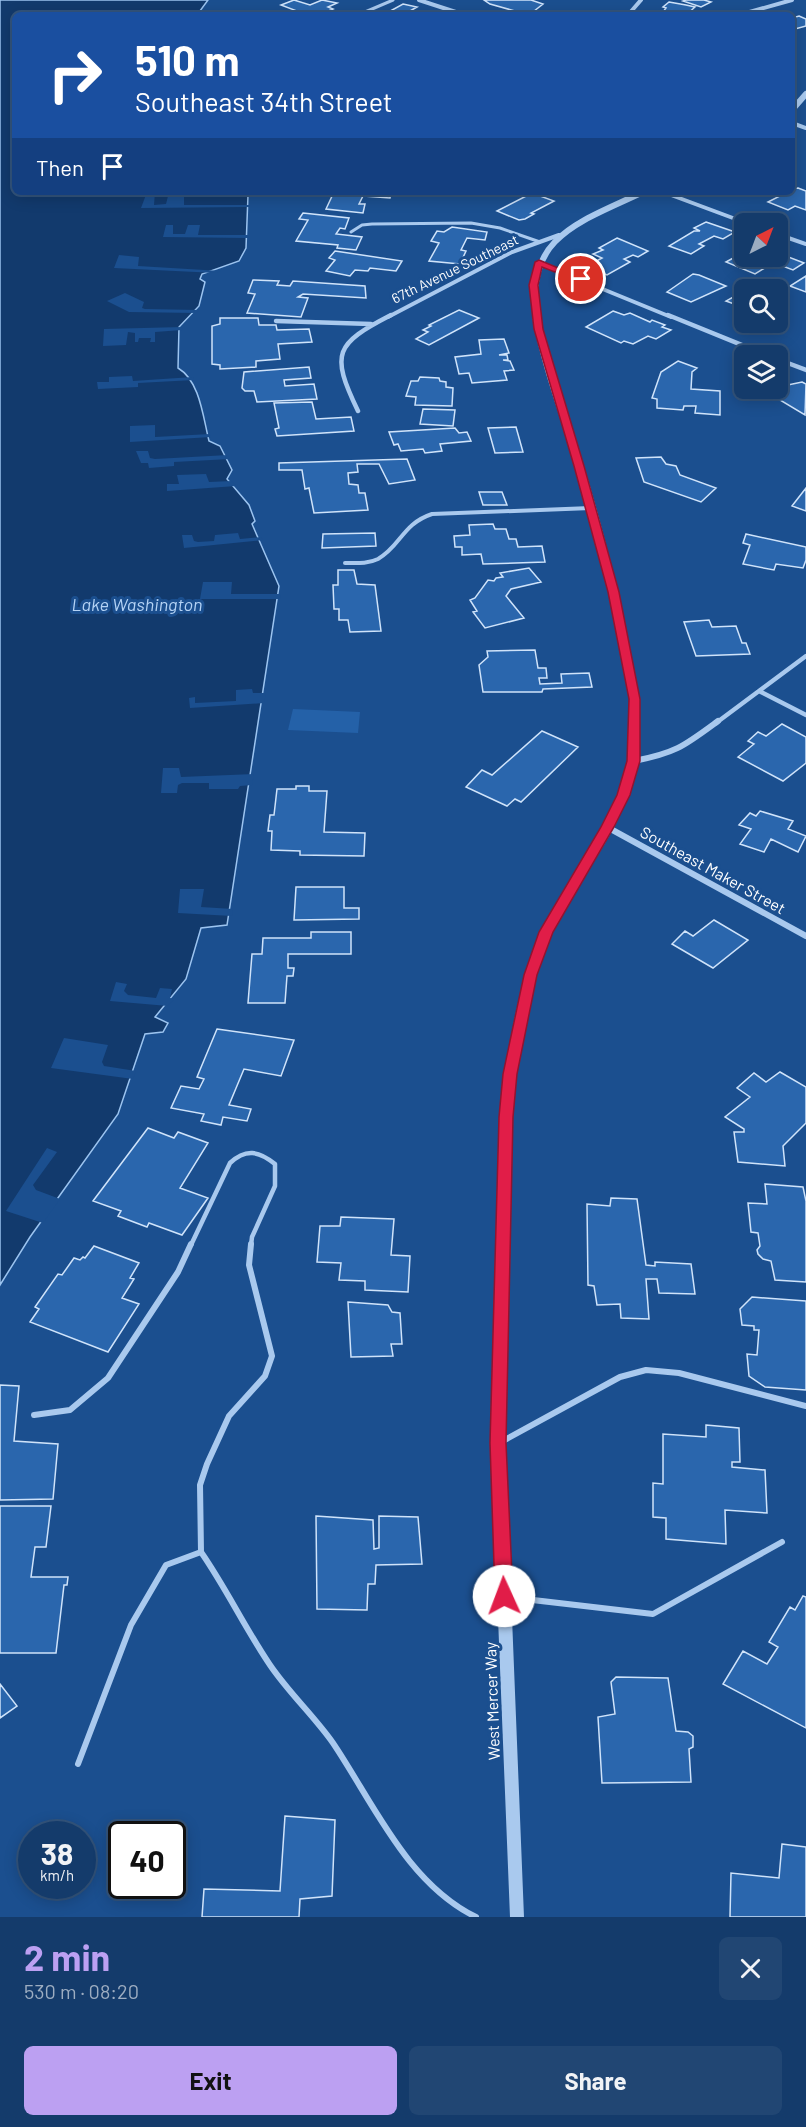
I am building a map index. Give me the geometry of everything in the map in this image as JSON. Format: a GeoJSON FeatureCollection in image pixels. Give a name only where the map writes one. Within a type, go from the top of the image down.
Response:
{"type":"FeatureCollection","features":[{"type":"Feature","properties":{"kind":"street"},"geometry":{"type":"LineString","coordinates":[[419,0],[456,12]]}},
{"type":"Feature","properties":{"kind":"street"},"geometry":{"type":"LineString","coordinates":[[434,5],[440,0]]}},
{"type":"Feature","properties":{"kind":"street"},"geometry":{"type":"LineString","coordinates":[[631,12],[641,0]]}},
{"type":"Feature","properties":{"kind":"street"},"geometry":{"type":"LineString","coordinates":[[750,12],[792,0]]}},
{"type":"Feature","properties":{"kind":"street"},"geometry":{"type":"LineString","coordinates":[[795,107],[806,94]]}},
{"type":"Feature","properties":{"kind":"street","name":"67th Avenue Southeast"},"geometry":{"type":"LineString","coordinates":[[358,411],[342,375],[342,355],[348,341],[372,324],[512,252],[559,235],[637,195]]}},
{"type":"Feature","properties":{"kind":"street"},"geometry":{"type":"LineString","coordinates":[[671,195],[734,218]]}},
{"type":"Feature","properties":{"kind":"street","name":"West Mercer Way"},"geometry":{"type":"LineString","coordinates":[[518,1917],[498,1443],[506,1117],[510,1074],[531,975],[546,932],[607,827],[623,795],[634,761],[634,699],[613,592],[591,507],[538,329],[534,285],[539,262],[559,235]]}},
{"type":"Feature","properties":{"kind":"street"},"geometry":{"type":"LineString","coordinates":[[788,238],[806,244]]}},
{"type":"Feature","properties":{"kind":"street"},"geometry":{"type":"LineString","coordinates":[[539,262],[742,345]]}},
{"type":"Feature","properties":{"kind":"street"},"geometry":{"type":"LineString","coordinates":[[276,321],[372,324]]}},
{"type":"Feature","properties":{"kind":"street"},"geometry":{"type":"LineString","coordinates":[[788,363],[806,370]]}},
{"type":"Feature","properties":{"kind":"street"},"geometry":{"type":"LineString","coordinates":[[634,761],[666,755],[680,749],[806,656]]}},
{"type":"Feature","properties":{"kind":"street"},"geometry":{"type":"LineString","coordinates":[[759,691],[806,715]]}},
{"type":"Feature","properties":{"kind":"street","name":"Southeast Maker Street"},"geometry":{"type":"LineString","coordinates":[[607,827],[806,936]]}},
{"type":"Feature","properties":{"kind":"lane"},"geometry":{"type":"LineString","coordinates":[[365,12],[393,0]]}},
{"type":"Feature","properties":{"kind":"lane"},"geometry":{"type":"LineString","coordinates":[[351,232],[362,225],[445,222],[500,228],[540,242]]}},
{"type":"Feature","properties":{"kind":"lane"},"geometry":{"type":"LineString","coordinates":[[345,563],[378,559],[389,550],[410,523],[432,514],[591,507]]}},
{"type":"Feature","properties":{"kind":"lane"},"geometry":{"type":"LineString","coordinates":[[34,1415],[70,1410],[108,1378],[178,1272],[230,1163],[238,1154],[254,1150],[266,1156],[274,1164],[275,1186],[252,1237],[249,1265],[272,1356],[265,1376],[229,1416],[207,1464],[201,1485],[201,1552],[223,1582],[270,1665],[331,1742],[415,1870],[464,1914],[476,1917]]}},
{"type":"Feature","properties":{"kind":"lane"},"geometry":{"type":"LineString","coordinates":[[498,1443],[620,1377],[646,1370],[679,1372],[806,1406]]}},
{"type":"Feature","properties":{"kind":"lane"},"geometry":{"type":"LineString","coordinates":[[504,1596],[653,1614],[782,1542]]}},
{"type":"Feature","properties":{"kind":"lane"},"geometry":{"type":"LineString","coordinates":[[78,1764],[130,1625],[166,1564],[201,1552]]}},
{"type":"Feature","properties":{"kind":"shaded area"},"geometry":{"type":"Polygon","coordinates":[[[293,709],[360,712],[358,733],[288,730],[293,709]]]}},
{"type":"Feature","properties":{"kind":"water","name":"Lake Washington"},"geometry":{"type":"Polygon","coordinates":[[[0,0],[208,0],[199,12],[12,12],[12,195],[248,195],[246,248],[239,261],[202,274],[200,279],[205,282],[199,306],[179,327],[178,368],[196,390],[209,441],[220,446],[232,470],[227,479],[249,505],[255,521],[252,524],[279,586],[227,925],[201,928],[186,979],[155,1017],[168,1023],[163,1032],[145,1034],[118,1114],[30,1237],[0,1285],[0,0]]]}},
{"type":"Feature","properties":{"kind":"pier"},"geometry":{"type":"Polygon","coordinates":[[[146,195],[155,195],[154,205],[166,204],[168,195],[184,195],[184,205],[250,205],[250,207],[141,208],[146,195]]]}},
{"type":"Feature","properties":{"kind":"pier"},"geometry":{"type":"Polygon","coordinates":[[[166,225],[173,225],[173,234],[185,234],[188,225],[200,225],[198,235],[249,235],[249,238],[163,237],[166,225]]]}},
{"type":"Feature","properties":{"kind":"pier"},"geometry":{"type":"Polygon","coordinates":[[[119,255],[139,257],[138,266],[221,271],[216,273],[114,268],[119,255]]]}},
{"type":"Feature","properties":{"kind":"pier"},"geometry":{"type":"Polygon","coordinates":[[[125,293],[144,302],[142,308],[145,309],[199,310],[197,313],[129,312],[107,301],[125,293]]]}},
{"type":"Feature","properties":{"kind":"pier"},"geometry":{"type":"Polygon","coordinates":[[[183,327],[182,330],[155,332],[155,342],[150,342],[151,338],[139,338],[138,342],[135,342],[135,333],[128,332],[126,345],[103,346],[104,329],[183,327]]]}},
{"type":"Feature","properties":{"kind":"pier"},"geometry":{"type":"Polygon","coordinates":[[[132,376],[133,381],[193,377],[194,380],[138,383],[138,387],[98,389],[97,382],[109,382],[109,377],[132,376]]]}},
{"type":"Feature","properties":{"kind":"pier"},"geometry":{"type":"Polygon","coordinates":[[[155,425],[155,437],[210,434],[211,437],[130,442],[130,426],[155,425]]]}},
{"type":"Feature","properties":{"kind":"pier"},"geometry":{"type":"Polygon","coordinates":[[[136,451],[148,451],[150,458],[155,459],[228,455],[230,459],[174,462],[174,466],[149,468],[148,463],[141,463],[136,451]]]}},
{"type":"Feature","properties":{"kind":"pier"},"geometry":{"type":"Polygon","coordinates":[[[206,474],[209,482],[232,481],[236,486],[167,491],[167,484],[179,484],[177,475],[206,474]]]}},
{"type":"Feature","properties":{"kind":"pier"},"geometry":{"type":"Polygon","coordinates":[[[238,533],[240,539],[261,537],[263,540],[184,548],[182,535],[192,535],[194,541],[198,542],[214,541],[215,535],[238,533]]]}},
{"type":"Feature","properties":{"kind":"pier"},"geometry":{"type":"Polygon","coordinates":[[[203,582],[232,582],[231,594],[281,594],[280,599],[200,599],[203,582]]]}},
{"type":"Feature","properties":{"kind":"pier"},"geometry":{"type":"Polygon","coordinates":[[[252,689],[253,693],[266,693],[264,703],[190,708],[189,698],[195,697],[195,703],[236,701],[236,690],[252,689]]]}},
{"type":"Feature","properties":{"kind":"pier"},"geometry":{"type":"Polygon","coordinates":[[[163,768],[179,768],[181,777],[254,774],[252,785],[240,786],[238,789],[209,789],[209,783],[182,783],[178,785],[177,793],[161,793],[163,768]]]}},
{"type":"Feature","properties":{"kind":"pier"},"geometry":{"type":"Polygon","coordinates":[[[180,889],[204,889],[201,907],[233,909],[232,916],[178,913],[180,889]]]}},
{"type":"Feature","properties":{"kind":"pier"},"geometry":{"type":"Polygon","coordinates":[[[116,982],[127,984],[124,991],[128,995],[156,998],[160,988],[172,989],[170,998],[174,999],[168,1006],[110,1001],[116,982]]]}},
{"type":"Feature","properties":{"kind":"pier"},"geometry":{"type":"Polygon","coordinates":[[[64,1038],[108,1045],[102,1062],[104,1066],[136,1071],[133,1079],[51,1068],[64,1038]]]}},
{"type":"Feature","properties":{"kind":"pier"},"geometry":{"type":"Polygon","coordinates":[[[47,1148],[57,1152],[33,1185],[36,1190],[60,1199],[43,1223],[6,1211],[47,1148]]]}},
{"type":"Feature","properties":{"kind":"building"},"geometry":{"type":"Polygon","coordinates":[[[294,0],[310,5],[322,0],[337,3],[328,7],[333,9],[326,12],[296,12],[281,5],[294,0]]]}},
{"type":"Feature","properties":{"kind":"building"},"geometry":{"type":"Polygon","coordinates":[[[484,0],[531,0],[543,4],[533,12],[518,12],[484,0]]]}},
{"type":"Feature","properties":{"kind":"building"},"geometry":{"type":"Polygon","coordinates":[[[683,1],[711,2],[701,7],[683,1]]]}},
{"type":"Feature","properties":{"kind":"building"},"geometry":{"type":"Polygon","coordinates":[[[669,2],[695,7],[689,12],[663,12],[666,8],[663,7],[669,2]]]}},
{"type":"Feature","properties":{"kind":"building"},"geometry":{"type":"Polygon","coordinates":[[[403,4],[417,7],[408,12],[388,12],[403,4]]]}},
{"type":"Feature","properties":{"kind":"building"},"geometry":{"type":"Polygon","coordinates":[[[795,17],[806,19],[806,26],[795,29],[795,17]]]}},
{"type":"Feature","properties":{"kind":"building"},"geometry":{"type":"Polygon","coordinates":[[[795,188],[806,191],[806,210],[795,206],[788,210],[768,202],[782,195],[795,195],[795,188]]]}},
{"type":"Feature","properties":{"kind":"building"},"geometry":{"type":"Polygon","coordinates":[[[333,195],[390,195],[390,198],[363,196],[359,204],[365,204],[363,213],[326,209],[333,195]]]}},
{"type":"Feature","properties":{"kind":"building"},"geometry":{"type":"Polygon","coordinates":[[[528,195],[538,195],[554,201],[531,213],[534,214],[525,219],[519,220],[497,211],[528,195]]]}},
{"type":"Feature","properties":{"kind":"building"},"geometry":{"type":"Polygon","coordinates":[[[303,213],[349,218],[345,229],[340,228],[336,234],[362,237],[356,250],[337,248],[338,245],[296,241],[308,220],[299,219],[303,213]]]}},
{"type":"Feature","properties":{"kind":"building"},"geometry":{"type":"Polygon","coordinates":[[[706,222],[734,233],[723,239],[714,236],[699,244],[704,246],[691,254],[669,246],[694,231],[700,231],[694,228],[706,222]]]}},
{"type":"Feature","properties":{"kind":"building"},"geometry":{"type":"Polygon","coordinates":[[[452,227],[487,232],[485,240],[467,238],[461,250],[466,251],[460,264],[429,261],[439,243],[431,241],[437,231],[444,232],[452,227]]]}},
{"type":"Feature","properties":{"kind":"building"},"geometry":{"type":"Polygon","coordinates":[[[617,238],[648,251],[638,257],[633,255],[624,259],[630,262],[607,275],[590,268],[594,267],[591,264],[602,258],[593,254],[603,250],[599,248],[617,238]]]}},
{"type":"Feature","properties":{"kind":"building"},"geometry":{"type":"Polygon","coordinates":[[[335,251],[402,261],[396,271],[370,268],[368,271],[355,270],[350,276],[326,271],[335,260],[329,258],[335,251]]]}},
{"type":"Feature","properties":{"kind":"building"},"geometry":{"type":"Polygon","coordinates":[[[788,257],[804,263],[793,270],[785,267],[788,267],[788,257]]]}},
{"type":"Feature","properties":{"kind":"building"},"geometry":{"type":"Polygon","coordinates":[[[734,258],[734,265],[726,262],[734,258]]]}},
{"type":"Feature","properties":{"kind":"building"},"geometry":{"type":"Polygon","coordinates":[[[738,267],[766,267],[755,274],[738,267]]]}},
{"type":"Feature","properties":{"kind":"building"},"geometry":{"type":"Polygon","coordinates":[[[693,274],[726,286],[691,302],[667,292],[693,274]]]}},
{"type":"Feature","properties":{"kind":"building"},"geometry":{"type":"Polygon","coordinates":[[[806,276],[806,292],[790,286],[806,276]]]}},
{"type":"Feature","properties":{"kind":"building"},"geometry":{"type":"Polygon","coordinates":[[[253,280],[279,281],[277,285],[290,286],[293,281],[365,286],[366,298],[303,294],[298,297],[308,298],[301,317],[247,313],[255,294],[248,293],[253,280]]]}},
{"type":"Feature","properties":{"kind":"building"},"geometry":{"type":"Polygon","coordinates":[[[734,296],[734,304],[726,301],[734,296]]]}},
{"type":"Feature","properties":{"kind":"building"},"geometry":{"type":"Polygon","coordinates":[[[459,310],[479,318],[429,345],[416,339],[428,332],[423,330],[431,326],[429,325],[459,310]]]}},
{"type":"Feature","properties":{"kind":"building"},"geometry":{"type":"Polygon","coordinates":[[[613,311],[624,315],[630,313],[650,322],[652,320],[671,330],[656,339],[648,336],[633,344],[624,341],[621,343],[586,327],[613,311]]]}},
{"type":"Feature","properties":{"kind":"building"},"geometry":{"type":"Polygon","coordinates":[[[220,318],[258,318],[259,325],[276,325],[277,330],[309,329],[312,342],[278,344],[280,359],[256,361],[256,367],[220,369],[220,365],[212,364],[212,326],[220,324],[220,318]]]}},
{"type":"Feature","properties":{"kind":"building"},"geometry":{"type":"Polygon","coordinates":[[[504,339],[509,353],[499,355],[507,355],[508,360],[503,360],[510,361],[514,370],[504,371],[507,380],[472,383],[469,373],[459,374],[455,357],[481,354],[479,340],[504,339]]]}},
{"type":"Feature","properties":{"kind":"building"},"geometry":{"type":"Polygon","coordinates":[[[678,361],[697,368],[692,372],[691,389],[720,391],[720,415],[695,413],[696,406],[684,406],[683,410],[657,408],[657,399],[652,398],[661,372],[678,361]]]}},
{"type":"Feature","properties":{"kind":"building"},"geometry":{"type":"Polygon","coordinates":[[[309,367],[311,378],[284,380],[285,386],[314,384],[317,399],[257,402],[254,391],[245,391],[242,388],[244,372],[309,367]]]}},
{"type":"Feature","properties":{"kind":"building"},"geometry":{"type":"Polygon","coordinates":[[[420,377],[439,378],[440,381],[446,382],[446,387],[453,388],[452,406],[415,405],[416,397],[406,396],[411,381],[418,381],[420,377]]]}},
{"type":"Feature","properties":{"kind":"building"},"geometry":{"type":"Polygon","coordinates":[[[802,382],[806,384],[805,415],[778,399],[788,399],[788,385],[802,382]]]}},
{"type":"Feature","properties":{"kind":"building"},"geometry":{"type":"Polygon","coordinates":[[[312,402],[316,419],[351,417],[354,431],[277,436],[275,429],[279,428],[274,403],[312,402]]]}},
{"type":"Feature","properties":{"kind":"building"},"geometry":{"type":"Polygon","coordinates":[[[423,409],[455,410],[453,426],[420,424],[423,409]]]}},
{"type":"Feature","properties":{"kind":"building"},"geometry":{"type":"Polygon","coordinates":[[[516,427],[523,452],[495,453],[488,428],[516,427]]]}},
{"type":"Feature","properties":{"kind":"building"},"geometry":{"type":"Polygon","coordinates":[[[455,428],[459,433],[467,432],[471,441],[440,444],[442,451],[425,453],[423,449],[401,451],[398,444],[394,445],[389,432],[455,428]]]}},
{"type":"Feature","properties":{"kind":"building"},"geometry":{"type":"Polygon","coordinates":[[[661,457],[666,464],[676,466],[680,475],[716,488],[701,502],[644,482],[636,458],[661,457]]]}},
{"type":"Feature","properties":{"kind":"building"},"geometry":{"type":"Polygon","coordinates":[[[407,459],[415,480],[389,484],[379,464],[357,464],[358,472],[348,473],[349,484],[358,485],[359,493],[365,493],[368,510],[314,513],[309,488],[305,489],[302,470],[279,470],[279,463],[407,459]]]}},
{"type":"Feature","properties":{"kind":"building"},"geometry":{"type":"Polygon","coordinates":[[[806,488],[806,511],[792,506],[806,488]]]}},
{"type":"Feature","properties":{"kind":"building"},"geometry":{"type":"Polygon","coordinates":[[[479,492],[502,492],[507,505],[483,505],[479,492]]]}},
{"type":"Feature","properties":{"kind":"building"},"geometry":{"type":"Polygon","coordinates":[[[493,524],[495,529],[506,529],[509,539],[516,539],[518,547],[542,546],[545,562],[483,564],[481,554],[462,555],[462,547],[455,547],[454,536],[470,535],[469,525],[493,524]]]}},
{"type":"Feature","properties":{"kind":"building"},"geometry":{"type":"Polygon","coordinates":[[[375,533],[376,546],[322,548],[323,534],[375,533]]]}},
{"type":"Feature","properties":{"kind":"building"},"geometry":{"type":"Polygon","coordinates":[[[746,534],[806,547],[806,560],[803,568],[776,564],[774,570],[743,564],[750,545],[743,543],[746,534]]]}},
{"type":"Feature","properties":{"kind":"building"},"geometry":{"type":"Polygon","coordinates":[[[529,568],[541,582],[511,589],[506,596],[524,618],[485,628],[473,612],[477,611],[470,600],[475,598],[488,580],[494,581],[496,578],[503,577],[500,573],[529,568]]]}},
{"type":"Feature","properties":{"kind":"building"},"geometry":{"type":"Polygon","coordinates":[[[338,570],[354,570],[357,584],[375,585],[381,631],[350,632],[348,620],[339,620],[339,609],[334,609],[333,585],[338,585],[338,570]]]}},
{"type":"Feature","properties":{"kind":"building"},"geometry":{"type":"Polygon","coordinates":[[[709,620],[712,627],[736,626],[742,643],[746,643],[750,654],[696,656],[684,622],[709,620]]]}},
{"type":"Feature","properties":{"kind":"building"},"geometry":{"type":"Polygon","coordinates":[[[535,650],[538,668],[546,668],[547,678],[539,678],[540,684],[562,683],[561,674],[589,673],[592,687],[543,689],[542,692],[483,692],[479,665],[488,657],[487,651],[535,650]]]}},
{"type":"Feature","properties":{"kind":"building"},"geometry":{"type":"Polygon","coordinates":[[[782,724],[806,737],[806,763],[783,781],[738,757],[754,744],[748,741],[758,732],[766,736],[782,724]]]}},
{"type":"Feature","properties":{"kind":"building"},"geometry":{"type":"Polygon","coordinates":[[[542,731],[578,747],[521,802],[515,799],[507,806],[466,787],[482,770],[492,775],[542,731]]]}},
{"type":"Feature","properties":{"kind":"building"},"geometry":{"type":"Polygon","coordinates":[[[296,786],[309,786],[309,791],[327,791],[324,832],[365,833],[364,856],[300,855],[300,851],[271,850],[272,831],[268,831],[270,815],[274,815],[277,789],[296,789],[296,786]]]}},
{"type":"Feature","properties":{"kind":"building"},"geometry":{"type":"Polygon","coordinates":[[[760,811],[793,821],[788,829],[806,836],[798,852],[771,839],[764,852],[740,844],[751,829],[739,825],[750,813],[756,816],[760,811]]]}},
{"type":"Feature","properties":{"kind":"building"},"geometry":{"type":"Polygon","coordinates":[[[296,887],[344,887],[344,908],[359,908],[359,919],[294,920],[296,887]]]}},
{"type":"Feature","properties":{"kind":"building"},"geometry":{"type":"Polygon","coordinates":[[[714,920],[748,940],[713,968],[672,944],[685,931],[693,936],[714,920]]]}},
{"type":"Feature","properties":{"kind":"building"},"geometry":{"type":"Polygon","coordinates":[[[311,932],[351,932],[351,954],[288,954],[288,968],[294,968],[293,976],[287,976],[285,1003],[248,1003],[252,954],[262,954],[263,938],[311,938],[311,932]]]}},
{"type":"Feature","properties":{"kind":"building"},"geometry":{"type":"Polygon","coordinates":[[[217,1029],[294,1040],[281,1076],[244,1069],[229,1105],[251,1109],[247,1121],[223,1117],[221,1125],[201,1121],[204,1114],[171,1108],[181,1086],[199,1089],[204,1079],[197,1077],[217,1029]]]}},
{"type":"Feature","properties":{"kind":"building"},"geometry":{"type":"Polygon","coordinates":[[[780,1072],[806,1087],[806,1123],[783,1146],[785,1166],[738,1162],[734,1132],[744,1132],[744,1129],[725,1117],[750,1097],[737,1088],[754,1073],[766,1082],[780,1072]]]}},
{"type":"Feature","properties":{"kind":"building"},"geometry":{"type":"Polygon","coordinates":[[[148,1128],[174,1138],[178,1132],[208,1143],[180,1188],[208,1198],[182,1235],[149,1223],[147,1227],[118,1216],[121,1211],[93,1201],[148,1128]]]}},
{"type":"Feature","properties":{"kind":"building"},"geometry":{"type":"Polygon","coordinates":[[[765,1184],[803,1187],[806,1201],[806,1282],[775,1280],[771,1261],[763,1259],[758,1254],[757,1250],[760,1246],[758,1233],[751,1232],[748,1203],[767,1204],[765,1184]]]}},
{"type":"Feature","properties":{"kind":"building"},"geometry":{"type":"Polygon","coordinates":[[[611,1198],[637,1199],[646,1265],[655,1266],[655,1262],[691,1264],[695,1294],[659,1293],[657,1279],[646,1279],[649,1319],[621,1318],[620,1304],[597,1305],[594,1286],[588,1285],[587,1204],[610,1206],[611,1198]]]}},
{"type":"Feature","properties":{"kind":"building"},"geometry":{"type":"Polygon","coordinates":[[[341,1217],[394,1219],[391,1255],[410,1256],[408,1292],[365,1290],[365,1281],[339,1280],[341,1263],[317,1262],[320,1226],[340,1226],[341,1217]]]}},
{"type":"Feature","properties":{"kind":"building"},"geometry":{"type":"Polygon","coordinates":[[[94,1246],[139,1263],[130,1278],[134,1279],[122,1298],[139,1304],[108,1352],[30,1322],[39,1309],[35,1307],[58,1274],[62,1275],[74,1258],[80,1260],[85,1258],[94,1246]]]}},
{"type":"Feature","properties":{"kind":"building"},"geometry":{"type":"Polygon","coordinates":[[[752,1297],[806,1301],[806,1390],[765,1387],[749,1376],[747,1354],[757,1355],[759,1330],[754,1330],[754,1326],[742,1325],[740,1309],[752,1297]]]}},
{"type":"Feature","properties":{"kind":"building"},"geometry":{"type":"Polygon","coordinates":[[[348,1302],[388,1305],[392,1312],[400,1313],[402,1344],[391,1344],[393,1356],[351,1357],[348,1302]]]}},
{"type":"Feature","properties":{"kind":"building"},"geometry":{"type":"Polygon","coordinates":[[[0,1385],[19,1386],[14,1441],[58,1444],[53,1499],[0,1500],[0,1385]]]}},
{"type":"Feature","properties":{"kind":"building"},"geometry":{"type":"Polygon","coordinates":[[[706,1425],[739,1428],[740,1462],[732,1462],[732,1467],[765,1470],[767,1513],[725,1510],[726,1544],[666,1539],[666,1518],[653,1517],[653,1483],[663,1484],[663,1434],[706,1437],[706,1425]]]}},
{"type":"Feature","properties":{"kind":"building"},"geometry":{"type":"Polygon","coordinates":[[[0,1506],[51,1506],[46,1547],[35,1547],[31,1577],[68,1577],[67,1585],[64,1585],[56,1653],[0,1653],[0,1506]]]}},
{"type":"Feature","properties":{"kind":"building"},"geometry":{"type":"Polygon","coordinates":[[[316,1516],[373,1520],[374,1549],[379,1548],[379,1516],[418,1517],[422,1564],[376,1565],[375,1584],[368,1584],[367,1610],[317,1609],[316,1516]]]}},
{"type":"Feature","properties":{"kind":"building"},"geometry":{"type":"Polygon","coordinates":[[[803,1596],[806,1597],[806,1728],[723,1684],[743,1651],[767,1664],[778,1647],[769,1642],[790,1607],[795,1610],[803,1596]]]}},
{"type":"Feature","properties":{"kind":"building"},"geometry":{"type":"Polygon","coordinates":[[[616,1677],[668,1678],[676,1731],[688,1732],[693,1736],[693,1747],[689,1749],[691,1782],[602,1783],[598,1717],[615,1714],[611,1682],[616,1677]]]}},
{"type":"Feature","properties":{"kind":"building"},"geometry":{"type":"Polygon","coordinates":[[[0,1684],[17,1706],[0,1718],[0,1684]]]}},
{"type":"Feature","properties":{"kind":"building"},"geometry":{"type":"Polygon","coordinates":[[[285,1816],[335,1820],[332,1896],[300,1899],[299,1917],[202,1917],[204,1889],[280,1891],[285,1816]]]}},
{"type":"Feature","properties":{"kind":"building"},"geometry":{"type":"Polygon","coordinates":[[[782,1844],[806,1847],[806,1917],[730,1917],[731,1873],[779,1878],[782,1844]]]}},
{"type":"Feature","properties":{"kind":"route"},"geometry":{"type":"LineString","coordinates":[[504,1596],[498,1443],[506,1117],[510,1074],[531,975],[546,932],[607,827],[623,795],[634,761],[634,699],[613,592],[579,466],[538,329],[534,285],[539,262],[581,279]]}}]}
